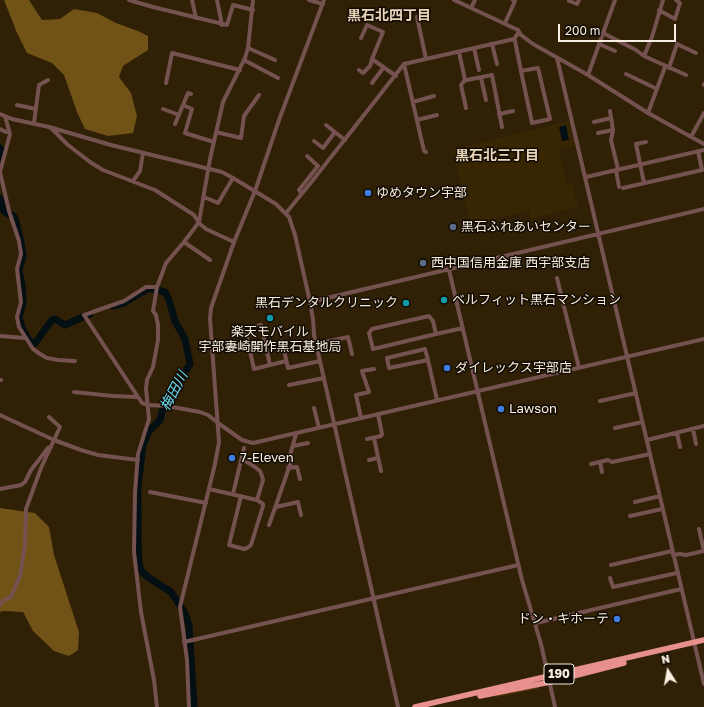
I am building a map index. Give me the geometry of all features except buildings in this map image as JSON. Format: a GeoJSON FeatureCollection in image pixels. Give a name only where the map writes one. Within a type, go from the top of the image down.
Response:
{"type":"FeatureCollection","features":[{"type":"Feature","properties":{"kind":"highway","name":"190"},"geometry":{"type":"LineString","coordinates":[[415,707],[626,662],[695,644],[704,640]]}},
{"type":"Feature","properties":{"kind":"highway","name":"190"},"geometry":{"type":"LineString","coordinates":[[695,644],[704,644]]}},
{"type":"Feature","properties":{"kind":"highway","name":"190"},"geometry":{"type":"LineString","coordinates":[[430,707],[549,679]]}},
{"type":"Feature","properties":{"kind":"street"},"geometry":{"type":"LineString","coordinates":[[129,0],[222,25],[227,25],[233,6],[253,10]]}},
{"type":"Feature","properties":{"kind":"street"},"geometry":{"type":"LineString","coordinates":[[192,0],[196,18]]}},
{"type":"Feature","properties":{"kind":"street"},"geometry":{"type":"LineString","coordinates":[[217,0],[222,25]]}},
{"type":"Feature","properties":{"kind":"street"},"geometry":{"type":"LineString","coordinates":[[157,707],[154,680],[141,612],[134,552],[135,493],[138,460],[140,446],[149,419],[147,380],[153,367],[158,340],[158,325],[156,315],[153,311],[157,289],[166,262],[199,222],[223,102],[240,70],[248,48],[253,0]]}},
{"type":"Feature","properties":{"kind":"street"},"geometry":{"type":"LineString","coordinates":[[189,707],[187,660],[180,607],[206,503],[218,446],[218,423],[210,320],[211,308],[234,242],[255,191],[282,113],[324,2],[309,0]]}},
{"type":"Feature","properties":{"kind":"street"},"geometry":{"type":"LineString","coordinates":[[454,0],[518,30],[521,35],[533,44],[588,75],[648,113],[704,144]]}},
{"type":"Feature","properties":{"kind":"street"},"geometry":{"type":"LineString","coordinates":[[471,8],[475,0]]}},
{"type":"Feature","properties":{"kind":"street"},"geometry":{"type":"LineString","coordinates":[[505,23],[514,1],[512,0]]}},
{"type":"Feature","properties":{"kind":"street"},"geometry":{"type":"LineString","coordinates":[[569,1],[577,4],[579,0]]}},
{"type":"Feature","properties":{"kind":"street"},"geometry":{"type":"LineString","coordinates":[[588,75],[615,0]]}},
{"type":"Feature","properties":{"kind":"street"},"geometry":{"type":"LineString","coordinates":[[644,56],[652,37],[663,0]]}},
{"type":"Feature","properties":{"kind":"street"},"geometry":{"type":"LineString","coordinates":[[659,10],[675,19],[680,3],[676,0]]}},
{"type":"Feature","properties":{"kind":"street"},"geometry":{"type":"LineString","coordinates":[[417,17],[426,59]]}},
{"type":"Feature","properties":{"kind":"street"},"geometry":{"type":"LineString","coordinates":[[360,70],[363,73],[370,66],[383,32],[367,25],[361,38]]}},
{"type":"Feature","properties":{"kind":"street"},"geometry":{"type":"LineString","coordinates":[[286,213],[404,64],[514,39],[519,32]]}},
{"type":"Feature","properties":{"kind":"street"},"geometry":{"type":"LineString","coordinates":[[603,32],[644,56],[686,75]]}},
{"type":"Feature","properties":{"kind":"street"},"geometry":{"type":"LineString","coordinates":[[514,39],[532,123],[550,119],[538,68],[521,71]]}},
{"type":"Feature","properties":{"kind":"street"},"geometry":{"type":"LineString","coordinates":[[492,44],[497,64]]}},
{"type":"Feature","properties":{"kind":"street"},"geometry":{"type":"LineString","coordinates":[[599,44],[615,51]]}},
{"type":"Feature","properties":{"kind":"street"},"geometry":{"type":"LineString","coordinates":[[648,113],[677,44],[696,53]]}},
{"type":"Feature","properties":{"kind":"street"},"geometry":{"type":"LineString","coordinates":[[248,48],[276,60]]}},
{"type":"Feature","properties":{"kind":"street"},"geometry":{"type":"LineString","coordinates":[[474,48],[479,70]]}},
{"type":"Feature","properties":{"kind":"street"},"geometry":{"type":"LineString","coordinates":[[458,52],[465,80],[462,85],[466,108]]}},
{"type":"Feature","properties":{"kind":"street"},"geometry":{"type":"LineString","coordinates":[[166,83],[172,53],[240,70]]}},
{"type":"Feature","properties":{"kind":"street"},"geometry":{"type":"LineString","coordinates":[[557,58],[704,684]]}},
{"type":"Feature","properties":{"kind":"street"},"geometry":{"type":"LineString","coordinates":[[372,59],[396,76]]}},
{"type":"Feature","properties":{"kind":"street"},"geometry":{"type":"LineString","coordinates":[[244,60],[278,78]]}},
{"type":"Feature","properties":{"kind":"street"},"geometry":{"type":"LineString","coordinates":[[404,64],[424,151],[426,152]]}},
{"type":"Feature","properties":{"kind":"street"},"geometry":{"type":"LineString","coordinates":[[372,83],[384,67]]}},
{"type":"Feature","properties":{"kind":"street"},"geometry":{"type":"LineString","coordinates":[[465,80],[498,74]]}},
{"type":"Feature","properties":{"kind":"street"},"geometry":{"type":"LineString","coordinates":[[626,74],[657,89]]}},
{"type":"Feature","properties":{"kind":"street"},"geometry":{"type":"LineString","coordinates":[[492,75],[502,127]]}},
{"type":"Feature","properties":{"kind":"street"},"geometry":{"type":"LineString","coordinates":[[481,78],[486,100]]}},
{"type":"Feature","properties":{"kind":"street"},"geometry":{"type":"LineString","coordinates":[[34,123],[39,85],[48,80]]}},
{"type":"Feature","properties":{"kind":"street"},"geometry":{"type":"LineString","coordinates":[[175,124],[188,93],[191,94]]}},
{"type":"Feature","properties":{"kind":"street"},"geometry":{"type":"LineString","coordinates":[[216,132],[242,138],[244,116],[259,95]]}},
{"type":"Feature","properties":{"kind":"street"},"geometry":{"type":"LineString","coordinates":[[413,102],[434,96]]}},
{"type":"Feature","properties":{"kind":"street"},"geometry":{"type":"LineString","coordinates":[[17,105],[36,109]]}},
{"type":"Feature","properties":{"kind":"street"},"geometry":{"type":"LineString","coordinates":[[183,105],[193,107],[185,133],[214,142]]}},
{"type":"Feature","properties":{"kind":"street"},"geometry":{"type":"LineString","coordinates":[[163,109],[179,116]]}},
{"type":"Feature","properties":{"kind":"street"},"geometry":{"type":"LineString","coordinates":[[499,114],[513,111]]}},
{"type":"Feature","properties":{"kind":"street"},"geometry":{"type":"LineString","coordinates":[[610,111],[614,130],[611,140],[621,188],[702,170],[698,151]]}},
{"type":"Feature","properties":{"kind":"street"},"geometry":{"type":"LineString","coordinates":[[691,137],[704,113]]}},
{"type":"Feature","properties":{"kind":"street"},"geometry":{"type":"LineString","coordinates":[[0,114],[143,153],[222,172],[276,204],[286,213],[292,225],[310,302],[316,344],[398,707]]}},
{"type":"Feature","properties":{"kind":"street"},"geometry":{"type":"LineString","coordinates":[[417,120],[437,115]]}},
{"type":"Feature","properties":{"kind":"street"},"geometry":{"type":"LineString","coordinates":[[5,116],[10,134],[0,172],[19,240],[21,254],[17,274],[20,302],[16,317],[19,327],[32,349],[46,358],[75,361]]}},
{"type":"Feature","properties":{"kind":"street"},"geometry":{"type":"LineString","coordinates":[[594,122],[611,118]]}},
{"type":"Feature","properties":{"kind":"street"},"geometry":{"type":"LineString","coordinates":[[326,125],[345,140]]}},
{"type":"Feature","properties":{"kind":"street"},"geometry":{"type":"LineString","coordinates":[[49,127],[60,138],[90,162],[103,170],[155,190],[194,215],[199,222],[212,233],[234,242]]}},
{"type":"Feature","properties":{"kind":"street"},"geometry":{"type":"LineString","coordinates":[[0,129],[6,132]]}},
{"type":"Feature","properties":{"kind":"street"},"geometry":{"type":"LineString","coordinates":[[598,133],[614,130]]}},
{"type":"Feature","properties":{"kind":"street"},"geometry":{"type":"LineString","coordinates":[[314,141],[323,148],[335,132]]}},
{"type":"Feature","properties":{"kind":"street"},"geometry":{"type":"LineString","coordinates":[[644,183],[636,144],[646,142]]}},
{"type":"Feature","properties":{"kind":"street"},"geometry":{"type":"LineString","coordinates":[[586,177],[704,150]]}},
{"type":"Feature","properties":{"kind":"street"},"geometry":{"type":"LineString","coordinates":[[133,181],[140,171],[143,153]]}},
{"type":"Feature","properties":{"kind":"street"},"geometry":{"type":"LineString","coordinates":[[302,193],[298,190],[318,166],[307,156]]}},
{"type":"Feature","properties":{"kind":"street"},"geometry":{"type":"LineString","coordinates":[[204,197],[218,203],[233,178]]}},
{"type":"Feature","properties":{"kind":"street"},"geometry":{"type":"LineString","coordinates":[[310,302],[704,209]]}},
{"type":"Feature","properties":{"kind":"street"},"geometry":{"type":"LineString","coordinates":[[184,242],[210,260]]}},
{"type":"Feature","properties":{"kind":"street"},"geometry":{"type":"LineString","coordinates":[[449,270],[518,565],[536,624],[555,707]]}},
{"type":"Feature","properties":{"kind":"street"},"geometry":{"type":"LineString","coordinates":[[557,278],[579,368]]}},
{"type":"Feature","properties":{"kind":"street"},"geometry":{"type":"LineString","coordinates":[[157,289],[146,288],[120,303],[85,316],[142,403],[148,406],[165,406],[200,412],[208,415],[242,440],[253,443],[704,339]]}},
{"type":"Feature","properties":{"kind":"street"},"geometry":{"type":"LineString","coordinates":[[436,334],[433,321],[429,316],[372,329],[369,333],[373,349],[463,328]]}},
{"type":"Feature","properties":{"kind":"street"},"geometry":{"type":"LineString","coordinates":[[270,365],[261,326],[245,329],[254,369],[270,365],[286,361]]}},
{"type":"Feature","properties":{"kind":"street"},"geometry":{"type":"LineString","coordinates":[[0,336],[25,338]]}},
{"type":"Feature","properties":{"kind":"street"},"geometry":{"type":"LineString","coordinates":[[316,344],[348,337],[352,354]]}},
{"type":"Feature","properties":{"kind":"street"},"geometry":{"type":"LineString","coordinates":[[282,340],[288,368],[320,361]]}},
{"type":"Feature","properties":{"kind":"street"},"geometry":{"type":"LineString","coordinates":[[428,360],[389,368],[387,358],[425,350],[428,360],[438,400]]}},
{"type":"Feature","properties":{"kind":"street"},"geometry":{"type":"LineString","coordinates":[[361,418],[356,395],[368,392],[362,371],[374,369]]}},
{"type":"Feature","properties":{"kind":"street"},"geometry":{"type":"LineString","coordinates":[[289,385],[324,378]]}},
{"type":"Feature","properties":{"kind":"street"},"geometry":{"type":"LineString","coordinates":[[74,392],[138,397]]}},
{"type":"Feature","properties":{"kind":"street"},"geometry":{"type":"LineString","coordinates":[[600,401],[636,393]]}},
{"type":"Feature","properties":{"kind":"street"},"geometry":{"type":"LineString","coordinates":[[314,408],[319,428]]}},
{"type":"Feature","properties":{"kind":"street"},"geometry":{"type":"LineString","coordinates":[[367,439],[381,436],[382,434],[378,414]]}},
{"type":"Feature","properties":{"kind":"street"},"geometry":{"type":"LineString","coordinates":[[0,415],[54,440],[81,450],[98,455],[138,460]]}},
{"type":"Feature","properties":{"kind":"street"},"geometry":{"type":"LineString","coordinates":[[0,605],[2,601],[11,597],[21,572],[25,545],[26,509],[41,468],[60,427],[49,418]]}},
{"type":"Feature","properties":{"kind":"street"},"geometry":{"type":"LineString","coordinates":[[615,428],[642,422]]}},
{"type":"Feature","properties":{"kind":"street"},"geometry":{"type":"LineString","coordinates":[[647,440],[704,426]]}},
{"type":"Feature","properties":{"kind":"street"},"geometry":{"type":"LineString","coordinates":[[693,429],[696,444]]}},
{"type":"Feature","properties":{"kind":"street"},"geometry":{"type":"LineString","coordinates":[[677,433],[680,447]]}},
{"type":"Feature","properties":{"kind":"street"},"geometry":{"type":"LineString","coordinates":[[270,525],[291,462],[289,459],[296,434]]}},
{"type":"Feature","properties":{"kind":"street"},"geometry":{"type":"LineString","coordinates":[[374,438],[381,471]]}},
{"type":"Feature","properties":{"kind":"street"},"geometry":{"type":"LineString","coordinates":[[293,446],[308,443]]}},
{"type":"Feature","properties":{"kind":"street"},"geometry":{"type":"LineString","coordinates":[[0,489],[25,482],[31,470],[48,448],[52,447]]}},
{"type":"Feature","properties":{"kind":"street"},"geometry":{"type":"LineString","coordinates":[[233,494],[244,448]]}},
{"type":"Feature","properties":{"kind":"street"},"geometry":{"type":"LineString","coordinates":[[591,464],[608,460],[612,462],[650,454]]}},
{"type":"Feature","properties":{"kind":"street"},"geometry":{"type":"LineString","coordinates":[[369,460],[378,458]]}},
{"type":"Feature","properties":{"kind":"street"},"geometry":{"type":"LineString","coordinates":[[242,459],[260,471],[262,476],[263,480],[257,500]]}},
{"type":"Feature","properties":{"kind":"street"},"geometry":{"type":"LineString","coordinates":[[600,462],[602,472]]}},
{"type":"Feature","properties":{"kind":"street"},"geometry":{"type":"LineString","coordinates":[[288,468],[298,467],[300,479]]}},
{"type":"Feature","properties":{"kind":"street"},"geometry":{"type":"LineString","coordinates":[[209,489],[242,496],[261,502],[263,506],[251,545],[244,549],[229,545],[242,496]]}},
{"type":"Feature","properties":{"kind":"street"},"geometry":{"type":"LineString","coordinates":[[150,492],[206,503]]}},
{"type":"Feature","properties":{"kind":"street"},"geometry":{"type":"LineString","coordinates":[[635,502],[660,496]]}},
{"type":"Feature","properties":{"kind":"street"},"geometry":{"type":"LineString","coordinates":[[276,507],[298,502],[301,514]]}},
{"type":"Feature","properties":{"kind":"street"},"geometry":{"type":"LineString","coordinates":[[630,516],[662,508]]}},
{"type":"Feature","properties":{"kind":"street"},"geometry":{"type":"LineString","coordinates":[[611,565],[673,553],[686,555],[704,550],[699,529]]}},
{"type":"Feature","properties":{"kind":"street"},"geometry":{"type":"LineString","coordinates":[[184,642],[518,565]]}},
{"type":"Feature","properties":{"kind":"street"},"geometry":{"type":"LineString","coordinates":[[610,578],[613,587],[677,573]]}},
{"type":"Feature","properties":{"kind":"street"},"geometry":{"type":"LineString","coordinates":[[536,624],[681,589]]}},
{"type":"Feature","properties":{"kind":"shaded area"},"geometry":{"type":"Polygon","coordinates":[[[4,0],[29,0],[42,20],[60,19],[74,9],[97,13],[116,23],[148,36],[148,50],[123,66],[119,77],[131,93],[137,116],[133,133],[108,136],[85,129],[77,112],[64,75],[52,63],[27,53],[17,33],[4,0]]]}},
{"type":"Feature","properties":{"kind":"shaded area"},"geometry":{"type":"Polygon","coordinates":[[[570,121],[576,146],[559,150],[566,183],[572,182],[578,207],[531,219],[529,211],[470,224],[452,149],[570,121]]]}},
{"type":"Feature","properties":{"kind":"shaded area"},"geometry":{"type":"Polygon","coordinates":[[[566,125],[569,140],[562,141],[559,127],[566,125]]]}},
{"type":"Feature","properties":{"kind":"shaded area"},"geometry":{"type":"Polygon","coordinates":[[[0,508],[35,513],[49,527],[54,555],[79,632],[78,650],[69,656],[54,651],[33,631],[23,612],[0,612],[0,508]]]}},
{"type":"Feature","properties":{"kind":"shaded area"},"geometry":{"type":"Polygon","coordinates":[[[539,687],[538,689],[496,697],[493,696],[539,687]]]}},
{"type":"Feature","properties":{"kind":"waterway","name":"梅田川"},"geometry":{"type":"LineString","coordinates":[[0,148],[2,153],[0,164]]}},
{"type":"Feature","properties":{"kind":"waterway","name":"梅田川"},"geometry":{"type":"LineString","coordinates":[[0,198],[3,210],[15,218],[21,242],[23,256],[19,270],[23,303],[19,317],[22,328],[28,339],[33,344],[35,343],[52,320],[55,319],[65,325],[90,314]]}},
{"type":"Feature","properties":{"kind":"waterway","name":"梅田川"},"geometry":{"type":"LineString","coordinates":[[113,306],[124,303],[147,289],[165,292],[175,321],[185,339],[190,364],[163,408],[160,420],[149,431],[143,445],[138,486],[138,540],[139,565],[142,572],[171,592],[185,613],[189,626],[194,707]]}},
{"type":"Feature","properties":{"kind":"place","name":"ゆめタウン宇部"},"geometry":{"type":"Point","coordinates":[368,193]}},
{"type":"Feature","properties":{"kind":"place","name":"黒石ふれあいセンター"},"geometry":{"type":"Point","coordinates":[453,227]}},
{"type":"Feature","properties":{"kind":"place","name":"西中国信用金庫 西宇部支店"},"geometry":{"type":"Point","coordinates":[423,263]}},
{"type":"Feature","properties":{"kind":"place","name":"ベルフィット黒石マンション"},"geometry":{"type":"Point","coordinates":[444,300]}},
{"type":"Feature","properties":{"kind":"place","name":"黒石デンタルクリニック"},"geometry":{"type":"Point","coordinates":[406,303]}},
{"type":"Feature","properties":{"kind":"place","name":"楽天モバイル 宇部妻崎開作黒石基地局"},"geometry":{"type":"Point","coordinates":[270,318]}},
{"type":"Feature","properties":{"kind":"place","name":"ダイレックス宇部店"},"geometry":{"type":"Point","coordinates":[447,368]}},
{"type":"Feature","properties":{"kind":"place","name":"Lawson"},"geometry":{"type":"Point","coordinates":[501,409]}},
{"type":"Feature","properties":{"kind":"place","name":"7-Eleven"},"geometry":{"type":"Point","coordinates":[232,458]}},
{"type":"Feature","properties":{"kind":"place","name":"ドン・キホーテ"},"geometry":{"type":"Point","coordinates":[617,619]}},
{"type":"Feature","properties":{"kind":"district","name":"黒石北四丁目"},"geometry":{"type":"Point","coordinates":[389,16]}},
{"type":"Feature","properties":{"kind":"district","name":"黒石北三丁目"},"geometry":{"type":"Point","coordinates":[497,156]}}]}
